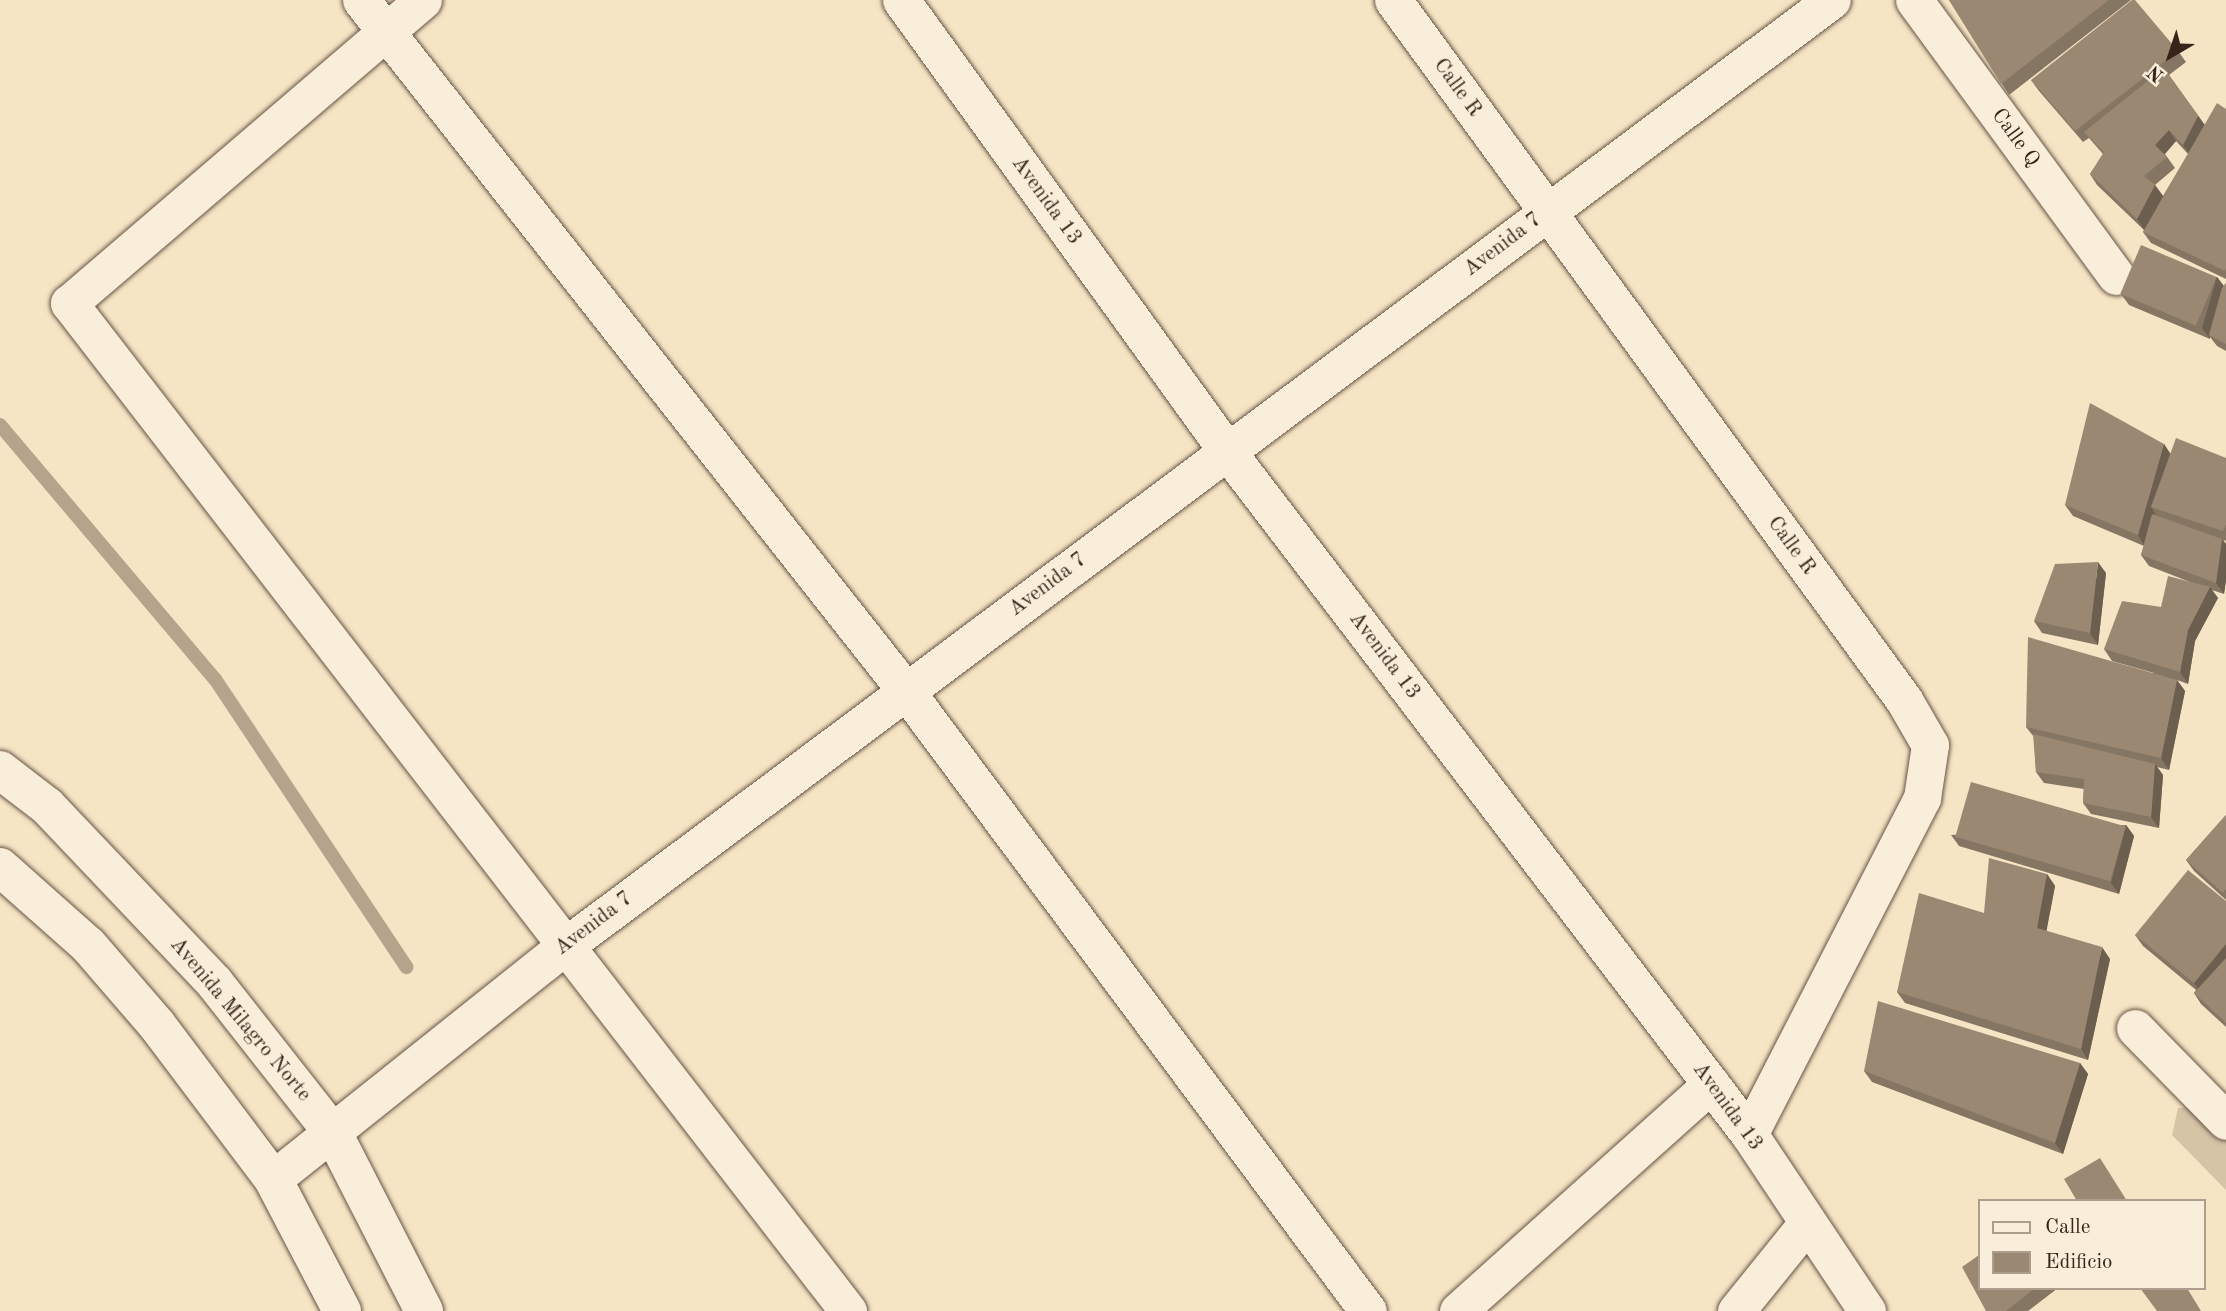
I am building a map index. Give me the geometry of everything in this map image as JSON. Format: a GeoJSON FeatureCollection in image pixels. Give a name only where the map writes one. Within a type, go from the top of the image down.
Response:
{"type":"FeatureCollection","features":[{"type":"Feature","properties":{"kind":"main road","name":"Avenida Milagro Norte"},"geometry":{"type":"LineString","coordinates":[[0,770],[47,806],[214,982],[333,1133],[424,1311]]}},
{"type":"Feature","properties":{"kind":"main road"},"geometry":{"type":"LineString","coordinates":[[0,867],[88,945],[158,1025],[273,1179],[342,1311]]}},
{"type":"Feature","properties":{"kind":"street"},"geometry":{"type":"LineString","coordinates":[[361,0],[386,28],[906,691],[1368,1311]]}},
{"type":"Feature","properties":{"kind":"street"},"geometry":{"type":"LineString","coordinates":[[423,0],[386,28],[69,303],[848,1311]]}},
{"type":"Feature","properties":{"kind":"street","name":"Avenida 13"},"geometry":{"type":"LineString","coordinates":[[901,0],[1227,451],[1749,1134],[1867,1311]]}},
{"type":"Feature","properties":{"kind":"street","name":"Calle R"},"geometry":{"type":"LineString","coordinates":[[1393,0],[1904,700],[1930,744],[1922,797],[1749,1134]]}},
{"type":"Feature","properties":{"kind":"street","name":"Avenida 7"},"geometry":{"type":"LineString","coordinates":[[273,1179],[565,946],[1832,0]]}},
{"type":"Feature","properties":{"kind":"street","name":"Calle Q"},"geometry":{"type":"LineString","coordinates":[[1914,0],[2116,276]]}},
{"type":"Feature","properties":{"kind":"street"},"geometry":{"type":"LineString","coordinates":[[2135,1028],[2226,1121]]}},
{"type":"Feature","properties":{"kind":"street"},"geometry":{"type":"LineString","coordinates":[[1458,1311],[1711,1084]]}},
{"type":"Feature","properties":{"kind":"street"},"geometry":{"type":"LineString","coordinates":[[1736,1311],[1807,1223]]}},
{"type":"Feature","properties":{"kind":"shaded area"},"geometry":{"type":"Polygon","coordinates":[[[2194,1107],[2226,1141],[2226,1190],[2172,1135],[2178,1108],[2194,1107]]]}},
{"type":"Feature","properties":{"kind":"building"},"geometry":{"type":"Polygon","coordinates":[[[1949,0],[2109,0],[2001,84],[1949,0]]]}},
{"type":"Feature","properties":{"kind":"building"},"geometry":{"type":"Polygon","coordinates":[[[2135,0],[2178,51],[2075,131],[2031,80],[2135,0]]]}},
{"type":"Feature","properties":{"kind":"building"},"geometry":{"type":"Polygon","coordinates":[[[2164,68],[2198,116],[2183,145],[2169,130],[2155,145],[2167,157],[2144,176],[2155,185],[2137,219],[2090,174],[2104,152],[2084,132],[2164,68]]]}},
{"type":"Feature","properties":{"kind":"building"},"geometry":{"type":"Polygon","coordinates":[[[2217,103],[2226,109],[2225,271],[2143,232],[2217,103]]]}},
{"type":"Feature","properties":{"kind":"building"},"geometry":{"type":"Polygon","coordinates":[[[2141,245],[2216,277],[2196,326],[2120,294],[2141,245]]]}},
{"type":"Feature","properties":{"kind":"building"},"geometry":{"type":"Polygon","coordinates":[[[2226,283],[2226,344],[2209,335],[2222,288],[2226,283]]]}},
{"type":"Feature","properties":{"kind":"building"},"geometry":{"type":"Polygon","coordinates":[[[2090,403],[2164,444],[2138,535],[2065,505],[2090,403]]]}},
{"type":"Feature","properties":{"kind":"building"},"geometry":{"type":"Polygon","coordinates":[[[2176,438],[2226,458],[2226,524],[2223,531],[2151,507],[2176,438]]]}},
{"type":"Feature","properties":{"kind":"building"},"geometry":{"type":"Polygon","coordinates":[[[2152,514],[2222,539],[2216,583],[2141,555],[2152,514]]]}},
{"type":"Feature","properties":{"kind":"building"},"geometry":{"type":"Polygon","coordinates":[[[2098,562],[2090,633],[2034,621],[2055,564],[2098,562]]]}},
{"type":"Feature","properties":{"kind":"building"},"geometry":{"type":"Polygon","coordinates":[[[2168,576],[2210,587],[2188,630],[2180,672],[2104,649],[2122,601],[2161,607],[2168,576]]]}},
{"type":"Feature","properties":{"kind":"building"},"geometry":{"type":"Polygon","coordinates":[[[2028,637],[2177,680],[2161,758],[2026,727],[2028,637]]]}},
{"type":"Feature","properties":{"kind":"building"},"geometry":{"type":"Polygon","coordinates":[[[2033,734],[2155,764],[2151,817],[2083,803],[2084,779],[2036,772],[2033,734]]]}},
{"type":"Feature","properties":{"kind":"building"},"geometry":{"type":"Polygon","coordinates":[[[1971,782],[2126,826],[2110,881],[1955,837],[1971,782]]]}},
{"type":"Feature","properties":{"kind":"building"},"geometry":{"type":"Polygon","coordinates":[[[2226,815],[2226,889],[2223,893],[2186,860],[2226,815]]]}},
{"type":"Feature","properties":{"kind":"building"},"geometry":{"type":"Polygon","coordinates":[[[1989,858],[2047,874],[2037,928],[2102,947],[2081,1049],[1897,992],[1919,893],[1984,913],[1989,858]]]}},
{"type":"Feature","properties":{"kind":"building"},"geometry":{"type":"Polygon","coordinates":[[[2188,870],[2226,901],[2226,944],[2194,983],[2135,935],[2188,870]]]}},
{"type":"Feature","properties":{"kind":"building"},"geometry":{"type":"Polygon","coordinates":[[[2226,958],[2226,1023],[2194,993],[2226,958]]]}},
{"type":"Feature","properties":{"kind":"building"},"geometry":{"type":"Polygon","coordinates":[[[1878,1001],[2080,1063],[2055,1143],[1864,1071],[1878,1001]]]}},
{"type":"Feature","properties":{"kind":"building"},"geometry":{"type":"Polygon","coordinates":[[[2100,1158],[2126,1199],[2076,1199],[2064,1179],[2100,1158]]]}},
{"type":"Feature","properties":{"kind":"building"},"geometry":{"type":"Polygon","coordinates":[[[1978,1256],[1978,1290],[2032,1290],[2006,1311],[1986,1311],[1962,1267],[1978,1256]]]}},
{"type":"Feature","properties":{"kind":"building"},"geometry":{"type":"Polygon","coordinates":[[[2141,1290],[2188,1290],[2201,1311],[2157,1311],[2141,1290]]]}},
{"type":"Feature","properties":{"kind":"waterway"},"geometry":{"type":"LineString","coordinates":[[0,425],[215,679],[406,967]]}}]}
